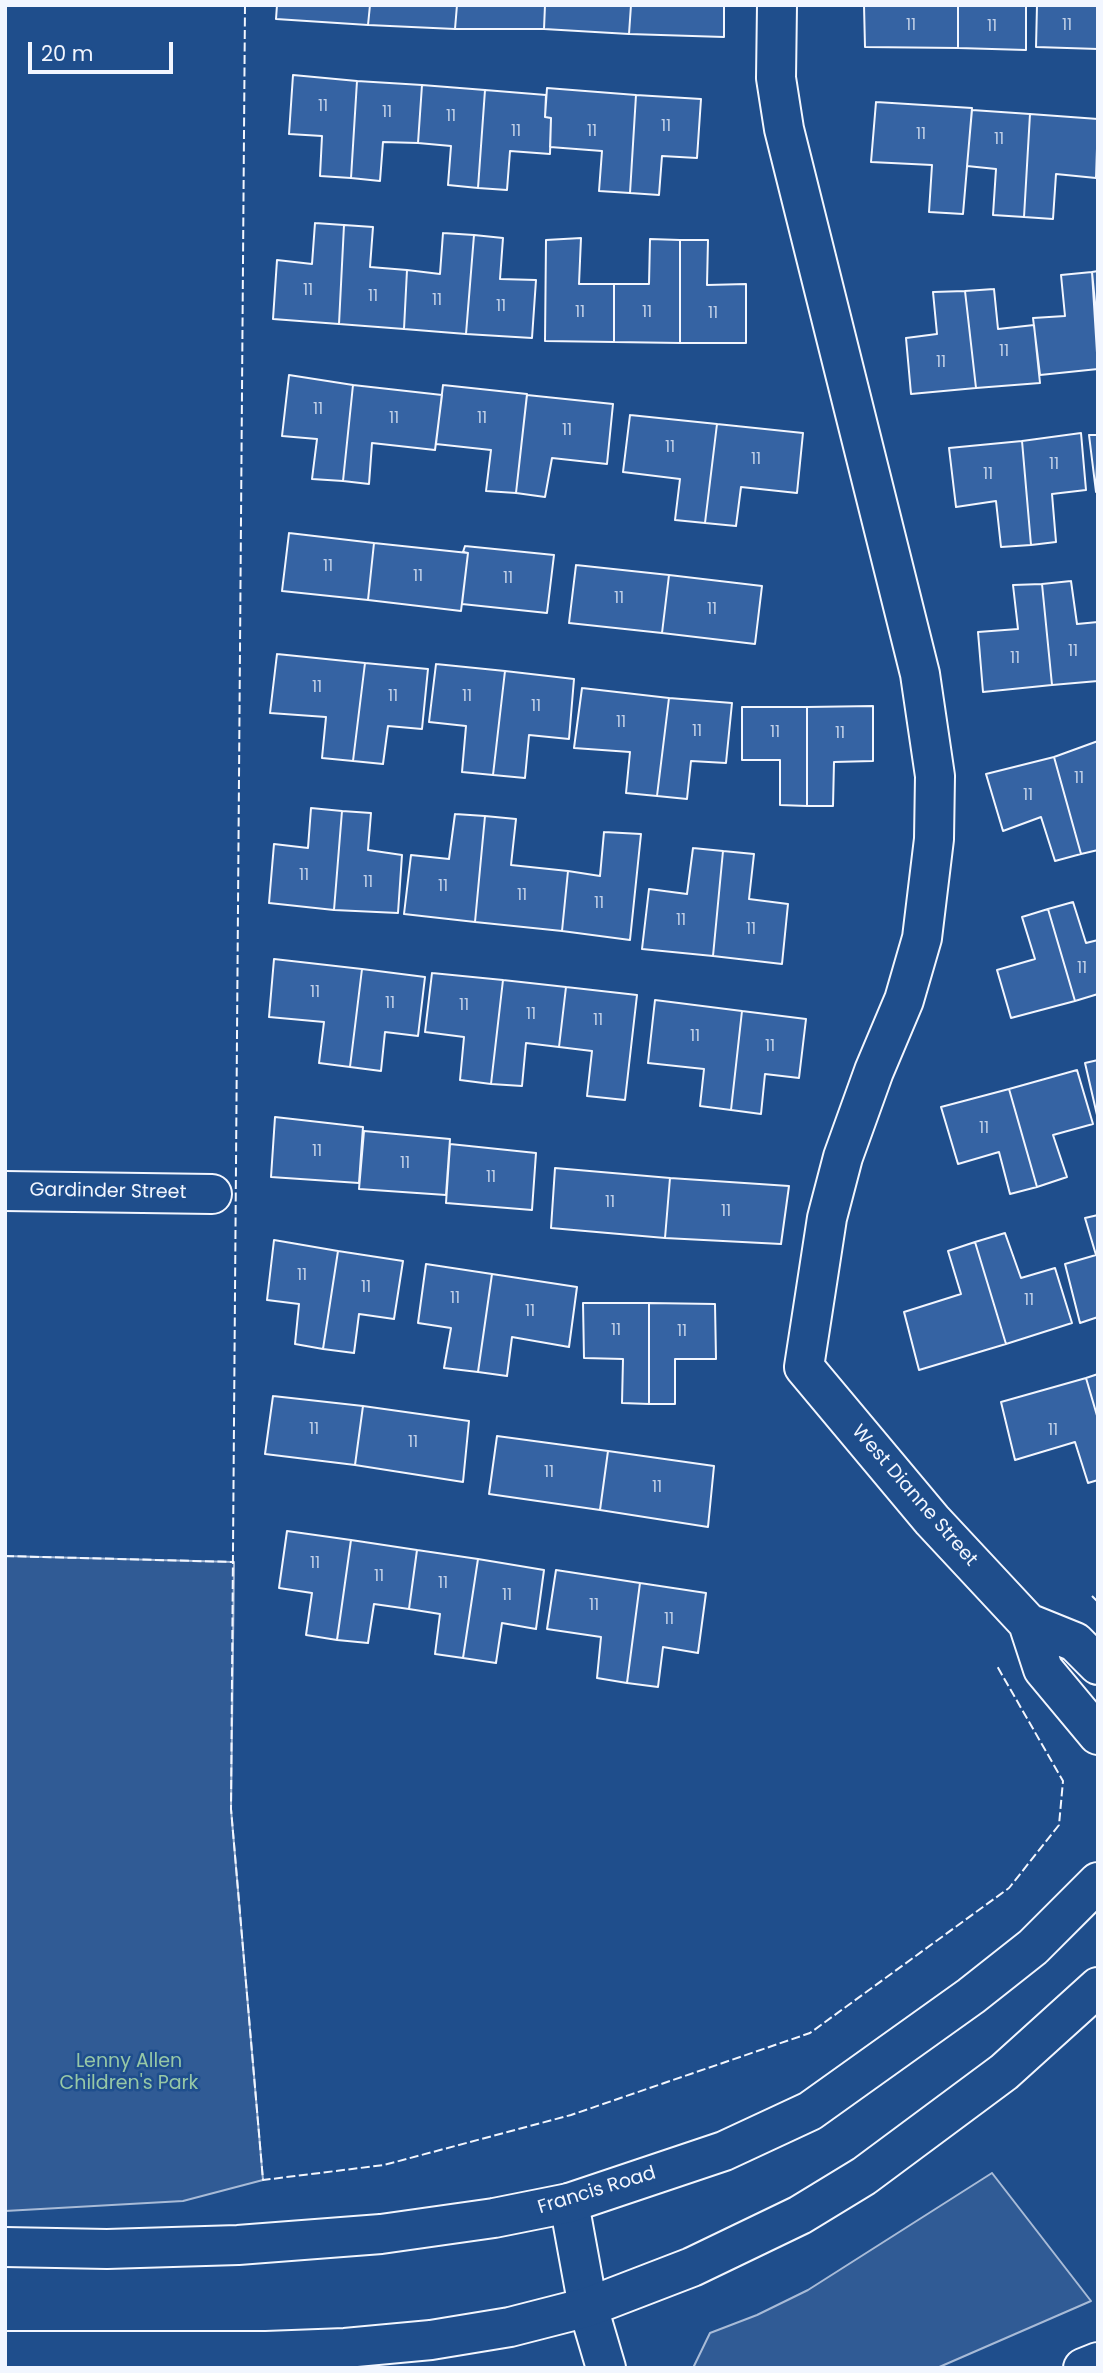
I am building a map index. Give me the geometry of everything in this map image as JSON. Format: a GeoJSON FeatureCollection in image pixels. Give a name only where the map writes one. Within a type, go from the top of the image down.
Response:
{"type":"FeatureCollection","features":[{"type":"Feature","properties":{"kind":"main road","name":"West Dianne Street"},"geometry":{"type":"LineString","coordinates":[[777,5],[776,78],[784,129],[920,674],[935,776],[934,839],[922,938],[904,1000],[874,1071],[843,1157],[827,1218],[804,1367],[932,1520],[1028,1623],[1043,1669],[1098,1735]]}},
{"type":"Feature","properties":{"kind":"main road","name":"Gardinder Street"},"geometry":{"type":"LineString","coordinates":[[5,1191],[212,1194]]}},
{"type":"Feature","properties":{"kind":"main road","name":"West Dianne Street"},"geometry":{"type":"LineString","coordinates":[[1028,1623],[1075,1642],[1098,1665]]}},
{"type":"Feature","properties":{"kind":"main road","name":"Francis Road"},"geometry":{"type":"LineString","coordinates":[[5,2247],[107,2249],[238,2245],[381,2234],[494,2218],[569,2203],[724,2151],[810,2111],[971,1996],[1033,1947],[1098,1882]]}},
{"type":"Feature","properties":{"kind":"main road"},"geometry":{"type":"LineString","coordinates":[[5,2351],[253,2351],[345,2347],[431,2340],[510,2327],[588,2307],[692,2267],[800,2215],[864,2176],[1004,2072],[1098,1987]]}},
{"type":"Feature","properties":{"kind":"main road"},"geometry":{"type":"LineString","coordinates":[[569,2203],[588,2307],[606,2368]]}},
{"type":"Feature","properties":{"kind":"main road"},"geometry":{"type":"LineString","coordinates":[[1083,2368],[1098,2362]]}},
{"type":"Feature","properties":{"kind":"green space","name":"Lenny Allen Children's Park"},"geometry":{"type":"Polygon","coordinates":[[[5,1556],[234,1562],[231,1809],[263,2180],[183,2201],[5,2211],[5,1556]]]}},
{"type":"Feature","properties":{"kind":"green space"},"geometry":{"type":"Polygon","coordinates":[[[992,2173],[1091,2301],[937,2368],[693,2368],[710,2333],[757,2315],[808,2290],[992,2173]]]}},
{"type":"Feature","properties":{"kind":"building"},"geometry":{"type":"Polygon","coordinates":[[[277,5],[370,5],[368,25],[276,19],[277,5]]]}},
{"type":"Feature","properties":{"kind":"building"},"geometry":{"type":"Polygon","coordinates":[[[370,5],[457,5],[455,29],[368,25],[370,5]]]}},
{"type":"Feature","properties":{"kind":"building"},"geometry":{"type":"Polygon","coordinates":[[[457,5],[545,5],[544,29],[455,29],[457,5]]]}},
{"type":"Feature","properties":{"kind":"building"},"geometry":{"type":"Polygon","coordinates":[[[545,5],[631,5],[629,34],[544,29],[545,5]]]}},
{"type":"Feature","properties":{"kind":"building"},"geometry":{"type":"Polygon","coordinates":[[[631,5],[724,5],[724,37],[629,34],[631,5]]]}},
{"type":"Feature","properties":{"kind":"building"},"geometry":{"type":"Polygon","coordinates":[[[864,5],[958,5],[958,48],[865,47],[864,5]]]}},
{"type":"Feature","properties":{"kind":"building"},"geometry":{"type":"Polygon","coordinates":[[[958,5],[1026,5],[1026,50],[958,48],[958,5]]]}},
{"type":"Feature","properties":{"kind":"building"},"geometry":{"type":"Polygon","coordinates":[[[1037,5],[1098,5],[1098,49],[1036,47],[1037,5]]]}},
{"type":"Feature","properties":{"kind":"building"},"geometry":{"type":"Polygon","coordinates":[[[293,75],[357,81],[351,178],[320,176],[322,136],[289,134],[293,75]]]}},
{"type":"Feature","properties":{"kind":"building"},"geometry":{"type":"Polygon","coordinates":[[[357,81],[422,85],[418,143],[383,142],[380,181],[351,178],[357,81]]]}},
{"type":"Feature","properties":{"kind":"building"},"geometry":{"type":"Polygon","coordinates":[[[422,85],[485,90],[478,188],[448,185],[451,146],[418,143],[422,85]]]}},
{"type":"Feature","properties":{"kind":"building"},"geometry":{"type":"Polygon","coordinates":[[[547,88],[636,95],[630,193],[599,191],[602,151],[550,147],[551,118],[545,117],[547,88]]]}},
{"type":"Feature","properties":{"kind":"building"},"geometry":{"type":"Polygon","coordinates":[[[485,90],[546,95],[545,117],[551,118],[550,154],[510,151],[507,190],[478,188],[485,90]]]}},
{"type":"Feature","properties":{"kind":"building"},"geometry":{"type":"Polygon","coordinates":[[[636,95],[701,99],[697,158],[662,156],[659,195],[630,193],[636,95]]]}},
{"type":"Feature","properties":{"kind":"building"},"geometry":{"type":"Polygon","coordinates":[[[876,102],[972,108],[963,214],[929,212],[932,165],[871,162],[876,102]]]}},
{"type":"Feature","properties":{"kind":"building"},"geometry":{"type":"Polygon","coordinates":[[[972,110],[1030,114],[1024,217],[993,215],[996,169],[967,166],[972,110]]]}},
{"type":"Feature","properties":{"kind":"building"},"geometry":{"type":"Polygon","coordinates":[[[1030,114],[1098,119],[1096,178],[1056,174],[1053,219],[1024,217],[1030,114]]]}},
{"type":"Feature","properties":{"kind":"building"},"geometry":{"type":"Polygon","coordinates":[[[315,223],[344,225],[339,324],[273,319],[277,260],[312,264],[315,223]]]}},
{"type":"Feature","properties":{"kind":"building"},"geometry":{"type":"Polygon","coordinates":[[[344,225],[373,227],[370,267],[407,270],[404,329],[339,324],[344,225]]]}},
{"type":"Feature","properties":{"kind":"building"},"geometry":{"type":"Polygon","coordinates":[[[443,233],[474,235],[466,334],[404,329],[407,270],[440,274],[443,233]]]}},
{"type":"Feature","properties":{"kind":"building"},"geometry":{"type":"Polygon","coordinates":[[[474,235],[503,238],[500,279],[536,280],[532,338],[466,334],[474,235]]]}},
{"type":"Feature","properties":{"kind":"building"},"geometry":{"type":"Polygon","coordinates":[[[581,238],[579,284],[614,284],[614,342],[545,341],[546,240],[581,238]]]}},
{"type":"Feature","properties":{"kind":"building"},"geometry":{"type":"Polygon","coordinates":[[[650,239],[680,240],[680,343],[614,342],[614,284],[649,284],[650,239]]]}},
{"type":"Feature","properties":{"kind":"building"},"geometry":{"type":"Polygon","coordinates":[[[680,240],[708,240],[707,285],[746,284],[746,343],[680,343],[680,240]]]}},
{"type":"Feature","properties":{"kind":"building"},"geometry":{"type":"Polygon","coordinates":[[[1098,271],[1098,332],[1092,272],[1098,271]]]}},
{"type":"Feature","properties":{"kind":"building"},"geometry":{"type":"Polygon","coordinates":[[[1092,272],[1098,369],[1040,375],[1033,318],[1065,316],[1061,275],[1092,272]]]}},
{"type":"Feature","properties":{"kind":"building"},"geometry":{"type":"Polygon","coordinates":[[[994,289],[998,329],[1034,325],[1040,383],[976,388],[965,291],[994,289]]]}},
{"type":"Feature","properties":{"kind":"building"},"geometry":{"type":"Polygon","coordinates":[[[965,291],[976,388],[911,394],[906,338],[937,334],[933,292],[965,291]]]}},
{"type":"Feature","properties":{"kind":"building"},"geometry":{"type":"Polygon","coordinates":[[[289,375],[353,385],[343,481],[312,479],[317,439],[282,436],[289,375]]]}},
{"type":"Feature","properties":{"kind":"building"},"geometry":{"type":"Polygon","coordinates":[[[353,385],[442,395],[435,450],[372,443],[369,484],[343,481],[353,385]]]}},
{"type":"Feature","properties":{"kind":"building"},"geometry":{"type":"Polygon","coordinates":[[[443,385],[527,394],[516,493],[486,491],[491,450],[436,444],[443,385]]]}},
{"type":"Feature","properties":{"kind":"building"},"geometry":{"type":"Polygon","coordinates":[[[527,395],[613,404],[607,464],[552,458],[545,497],[516,493],[527,395]]]}},
{"type":"Feature","properties":{"kind":"building"},"geometry":{"type":"Polygon","coordinates":[[[630,415],[717,424],[705,523],[675,520],[680,479],[623,472],[630,415]]]}},
{"type":"Feature","properties":{"kind":"building"},"geometry":{"type":"Polygon","coordinates":[[[717,424],[803,433],[797,493],[741,487],[736,526],[705,523],[717,424]]]}},
{"type":"Feature","properties":{"kind":"building"},"geometry":{"type":"Polygon","coordinates":[[[1081,433],[1086,490],[1052,494],[1056,542],[1031,545],[1022,441],[1081,433]]]}},
{"type":"Feature","properties":{"kind":"building"},"geometry":{"type":"Polygon","coordinates":[[[1089,435],[1098,435],[1096,492],[1089,435]]]}},
{"type":"Feature","properties":{"kind":"building"},"geometry":{"type":"Polygon","coordinates":[[[1022,441],[1031,545],[1001,547],[996,501],[956,507],[949,448],[1022,441]]]}},
{"type":"Feature","properties":{"kind":"building"},"geometry":{"type":"Polygon","coordinates":[[[289,533],[374,543],[368,600],[282,591],[289,533]]]}},
{"type":"Feature","properties":{"kind":"building"},"geometry":{"type":"Polygon","coordinates":[[[374,543],[468,553],[461,611],[368,600],[374,543]]]}},
{"type":"Feature","properties":{"kind":"building"},"geometry":{"type":"Polygon","coordinates":[[[465,546],[554,555],[547,613],[462,604],[468,553],[463,552],[465,546]]]}},
{"type":"Feature","properties":{"kind":"building"},"geometry":{"type":"Polygon","coordinates":[[[576,565],[669,575],[662,633],[569,623],[576,565]]]}},
{"type":"Feature","properties":{"kind":"building"},"geometry":{"type":"Polygon","coordinates":[[[669,575],[762,586],[755,644],[662,633],[669,575]]]}},
{"type":"Feature","properties":{"kind":"building"},"geometry":{"type":"Polygon","coordinates":[[[1071,581],[1077,624],[1098,622],[1098,681],[1052,685],[1042,584],[1071,581]]]}},
{"type":"Feature","properties":{"kind":"building"},"geometry":{"type":"Polygon","coordinates":[[[1042,584],[1052,685],[983,692],[978,632],[1018,629],[1013,585],[1042,584]]]}},
{"type":"Feature","properties":{"kind":"building"},"geometry":{"type":"Polygon","coordinates":[[[277,654],[365,663],[353,761],[322,758],[326,717],[270,713],[277,654]]]}},
{"type":"Feature","properties":{"kind":"building"},"geometry":{"type":"Polygon","coordinates":[[[365,663],[428,669],[422,729],[388,726],[383,764],[353,761],[365,663]]]}},
{"type":"Feature","properties":{"kind":"building"},"geometry":{"type":"Polygon","coordinates":[[[436,664],[505,671],[493,775],[462,772],[466,726],[429,722],[436,664]]]}},
{"type":"Feature","properties":{"kind":"building"},"geometry":{"type":"Polygon","coordinates":[[[505,671],[574,679],[569,739],[529,735],[525,778],[493,775],[505,671]]]}},
{"type":"Feature","properties":{"kind":"building"},"geometry":{"type":"Polygon","coordinates":[[[582,688],[669,698],[657,796],[626,793],[630,752],[574,748],[582,688]]]}},
{"type":"Feature","properties":{"kind":"building"},"geometry":{"type":"Polygon","coordinates":[[[669,698],[732,703],[726,763],[691,761],[687,799],[657,796],[669,698]]]}},
{"type":"Feature","properties":{"kind":"building"},"geometry":{"type":"Polygon","coordinates":[[[873,706],[873,761],[834,762],[833,806],[807,806],[807,707],[873,706]]]}},
{"type":"Feature","properties":{"kind":"building"},"geometry":{"type":"Polygon","coordinates":[[[742,707],[807,707],[807,806],[780,805],[780,760],[742,760],[742,707]]]}},
{"type":"Feature","properties":{"kind":"building"},"geometry":{"type":"Polygon","coordinates":[[[1098,741],[1098,850],[1081,854],[1054,757],[1098,741]]]}},
{"type":"Feature","properties":{"kind":"building"},"geometry":{"type":"Polygon","coordinates":[[[1054,757],[1081,854],[1055,861],[1041,817],[1003,831],[986,774],[1054,757]]]}},
{"type":"Feature","properties":{"kind":"building"},"geometry":{"type":"Polygon","coordinates":[[[311,808],[342,811],[334,910],[269,903],[274,844],[308,848],[311,808]]]}},
{"type":"Feature","properties":{"kind":"building"},"geometry":{"type":"Polygon","coordinates":[[[342,811],[371,813],[368,850],[402,855],[398,913],[334,910],[342,811]]]}},
{"type":"Feature","properties":{"kind":"building"},"geometry":{"type":"Polygon","coordinates":[[[455,814],[485,816],[475,922],[404,914],[411,855],[449,859],[455,814]]]}},
{"type":"Feature","properties":{"kind":"building"},"geometry":{"type":"Polygon","coordinates":[[[485,816],[516,819],[511,865],[568,871],[562,931],[475,922],[485,816]]]}},
{"type":"Feature","properties":{"kind":"building"},"geometry":{"type":"Polygon","coordinates":[[[604,832],[641,834],[630,940],[562,931],[568,871],[600,876],[604,832]]]}},
{"type":"Feature","properties":{"kind":"building"},"geometry":{"type":"Polygon","coordinates":[[[693,848],[723,851],[713,956],[642,949],[649,889],[687,894],[693,848]]]}},
{"type":"Feature","properties":{"kind":"building"},"geometry":{"type":"Polygon","coordinates":[[[723,851],[754,854],[749,899],[788,904],[782,964],[713,956],[723,851]]]}},
{"type":"Feature","properties":{"kind":"building"},"geometry":{"type":"Polygon","coordinates":[[[1073,902],[1086,943],[1098,940],[1098,994],[1075,1001],[1048,909],[1073,902]]]}},
{"type":"Feature","properties":{"kind":"building"},"geometry":{"type":"Polygon","coordinates":[[[1048,909],[1075,1001],[1011,1018],[997,970],[1035,959],[1022,917],[1048,909]]]}},
{"type":"Feature","properties":{"kind":"building"},"geometry":{"type":"Polygon","coordinates":[[[274,959],[362,969],[350,1067],[319,1063],[324,1022],[269,1017],[274,959]]]}},
{"type":"Feature","properties":{"kind":"building"},"geometry":{"type":"Polygon","coordinates":[[[362,969],[425,977],[418,1036],[385,1032],[381,1071],[350,1067],[362,969]]]}},
{"type":"Feature","properties":{"kind":"building"},"geometry":{"type":"Polygon","coordinates":[[[432,973],[503,980],[491,1084],[460,1080],[464,1037],[425,1032],[432,973]]]}},
{"type":"Feature","properties":{"kind":"building"},"geometry":{"type":"Polygon","coordinates":[[[503,980],[566,987],[559,1047],[526,1043],[522,1086],[491,1084],[503,980]]]}},
{"type":"Feature","properties":{"kind":"building"},"geometry":{"type":"Polygon","coordinates":[[[566,987],[637,995],[625,1100],[587,1096],[592,1051],[559,1047],[566,987]]]}},
{"type":"Feature","properties":{"kind":"building"},"geometry":{"type":"Polygon","coordinates":[[[655,1000],[742,1011],[731,1110],[700,1106],[704,1069],[648,1063],[655,1000]]]}},
{"type":"Feature","properties":{"kind":"building"},"geometry":{"type":"Polygon","coordinates":[[[742,1011],[806,1019],[799,1078],[765,1074],[761,1114],[731,1110],[742,1011]]]}},
{"type":"Feature","properties":{"kind":"building"},"geometry":{"type":"Polygon","coordinates":[[[1098,1060],[1098,1115],[1097,1115],[1085,1063],[1098,1060]]]}},
{"type":"Feature","properties":{"kind":"building"},"geometry":{"type":"Polygon","coordinates":[[[1077,1070],[1093,1124],[1053,1135],[1067,1177],[1037,1187],[1009,1089],[1077,1070]]]}},
{"type":"Feature","properties":{"kind":"building"},"geometry":{"type":"Polygon","coordinates":[[[1009,1089],[1037,1187],[1010,1194],[999,1152],[958,1164],[941,1107],[1009,1089]]]}},
{"type":"Feature","properties":{"kind":"building"},"geometry":{"type":"Polygon","coordinates":[[[275,1117],[363,1127],[359,1183],[271,1177],[275,1117]]]}},
{"type":"Feature","properties":{"kind":"building"},"geometry":{"type":"Polygon","coordinates":[[[364,1131],[450,1139],[446,1195],[359,1189],[364,1131]]]}},
{"type":"Feature","properties":{"kind":"building"},"geometry":{"type":"Polygon","coordinates":[[[450,1144],[536,1153],[532,1210],[446,1203],[450,1144]]]}},
{"type":"Feature","properties":{"kind":"building"},"geometry":{"type":"Polygon","coordinates":[[[555,1168],[670,1178],[665,1238],[551,1228],[555,1168]]]}},
{"type":"Feature","properties":{"kind":"building"},"geometry":{"type":"Polygon","coordinates":[[[670,1178],[789,1186],[781,1244],[665,1238],[670,1178]]]}},
{"type":"Feature","properties":{"kind":"building"},"geometry":{"type":"Polygon","coordinates":[[[1098,1215],[1098,1317],[1080,1323],[1065,1264],[1096,1255],[1085,1218],[1098,1215]]]}},
{"type":"Feature","properties":{"kind":"building"},"geometry":{"type":"Polygon","coordinates":[[[1005,1233],[1021,1278],[1055,1268],[1072,1323],[1006,1344],[975,1242],[1005,1233]]]}},
{"type":"Feature","properties":{"kind":"building"},"geometry":{"type":"Polygon","coordinates":[[[274,1240],[338,1251],[323,1349],[295,1344],[299,1304],[267,1300],[274,1240]]]}},
{"type":"Feature","properties":{"kind":"building"},"geometry":{"type":"Polygon","coordinates":[[[975,1242],[1006,1344],[919,1370],[904,1312],[961,1294],[948,1251],[975,1242]]]}},
{"type":"Feature","properties":{"kind":"building"},"geometry":{"type":"Polygon","coordinates":[[[338,1251],[403,1261],[394,1319],[359,1314],[354,1353],[323,1349],[338,1251]]]}},
{"type":"Feature","properties":{"kind":"building"},"geometry":{"type":"Polygon","coordinates":[[[426,1264],[492,1274],[478,1372],[444,1368],[451,1328],[418,1323],[426,1264]]]}},
{"type":"Feature","properties":{"kind":"building"},"geometry":{"type":"Polygon","coordinates":[[[492,1274],[577,1287],[569,1347],[512,1337],[507,1376],[478,1372],[492,1274]]]}},
{"type":"Feature","properties":{"kind":"building"},"geometry":{"type":"Polygon","coordinates":[[[583,1303],[649,1303],[649,1404],[622,1403],[623,1359],[584,1358],[583,1303]]]}},
{"type":"Feature","properties":{"kind":"building"},"geometry":{"type":"Polygon","coordinates":[[[649,1303],[715,1304],[716,1359],[675,1359],[675,1404],[649,1404],[649,1303]]]}},
{"type":"Feature","properties":{"kind":"building"},"geometry":{"type":"Polygon","coordinates":[[[1098,1374],[1098,1419],[1086,1378],[1098,1374]]]}},
{"type":"Feature","properties":{"kind":"building"},"geometry":{"type":"Polygon","coordinates":[[[1086,1378],[1098,1419],[1098,1480],[1088,1483],[1075,1442],[1015,1460],[1001,1402],[1086,1378]]]}},
{"type":"Feature","properties":{"kind":"building"},"geometry":{"type":"Polygon","coordinates":[[[273,1396],[363,1406],[355,1465],[265,1454],[273,1396]]]}},
{"type":"Feature","properties":{"kind":"building"},"geometry":{"type":"Polygon","coordinates":[[[363,1406],[469,1421],[463,1482],[355,1465],[363,1406]]]}},
{"type":"Feature","properties":{"kind":"building"},"geometry":{"type":"Polygon","coordinates":[[[497,1436],[608,1451],[600,1510],[489,1494],[497,1436]]]}},
{"type":"Feature","properties":{"kind":"building"},"geometry":{"type":"Polygon","coordinates":[[[608,1451],[714,1466],[708,1527],[600,1510],[608,1451]]]}},
{"type":"Feature","properties":{"kind":"building"},"geometry":{"type":"Polygon","coordinates":[[[287,1531],[351,1540],[337,1640],[306,1635],[312,1593],[279,1588],[287,1531]]]}},
{"type":"Feature","properties":{"kind":"building"},"geometry":{"type":"Polygon","coordinates":[[[351,1540],[417,1550],[409,1609],[374,1604],[368,1643],[337,1640],[351,1540]]]}},
{"type":"Feature","properties":{"kind":"building"},"geometry":{"type":"Polygon","coordinates":[[[417,1550],[478,1559],[463,1658],[435,1654],[440,1614],[409,1609],[417,1550]]]}},
{"type":"Feature","properties":{"kind":"building"},"geometry":{"type":"Polygon","coordinates":[[[478,1559],[544,1570],[536,1629],[502,1623],[496,1663],[463,1658],[478,1559]]]}},
{"type":"Feature","properties":{"kind":"building"},"geometry":{"type":"Polygon","coordinates":[[[556,1570],[640,1583],[627,1683],[597,1678],[601,1637],[547,1629],[556,1570]]]}},
{"type":"Feature","properties":{"kind":"building"},"geometry":{"type":"Polygon","coordinates":[[[640,1583],[706,1593],[698,1653],[663,1647],[658,1687],[627,1683],[640,1583]]]}},
{"type":"Feature","properties":{"kind":"fence"},"geometry":{"type":"LineString","coordinates":[[245,5],[231,1809],[263,2180],[384,2165],[571,2115],[810,2033],[1009,1888],[1059,1825],[1063,1781],[997,1666]]}},
{"type":"Feature","properties":{"kind":"fence"},"geometry":{"type":"LineString","coordinates":[[5,1556],[234,1562]]}},
{"type":"Feature","properties":{"kind":"fence"},"geometry":{"type":"LineString","coordinates":[[1092,1596],[1098,1602]]}}]}
